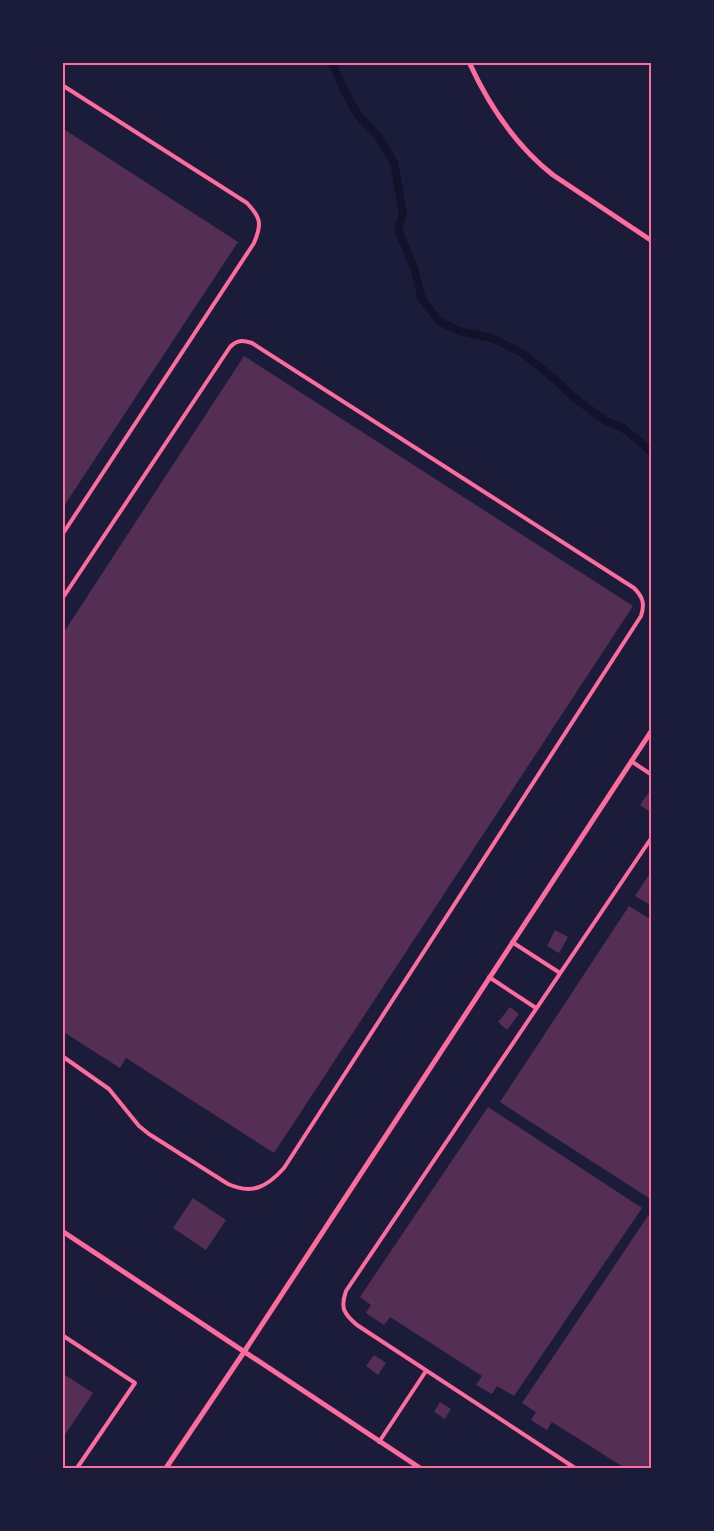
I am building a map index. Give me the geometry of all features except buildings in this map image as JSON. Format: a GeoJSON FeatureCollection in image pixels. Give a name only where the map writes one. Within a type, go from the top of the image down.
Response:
{"type":"FeatureCollection","features":[{"type":"Feature","properties":{"kind":"street"},"geometry":{"type":"LineString","coordinates":[[469,62],[499,117],[541,166],[652,241]]}},
{"type":"Feature","properties":{"kind":"street"},"geometry":{"type":"LineString","coordinates":[[166,1468],[651,731]]}},
{"type":"Feature","properties":{"kind":"street"},"geometry":{"type":"LineString","coordinates":[[62,1231],[420,1468]]}},
{"type":"Feature","properties":{"kind":"lane"},"geometry":{"type":"LineString","coordinates":[[62,85],[247,203],[260,220],[259,231],[254,243],[62,536]]}},
{"type":"Feature","properties":{"kind":"lane"},"geometry":{"type":"LineString","coordinates":[[62,599],[230,347],[236,342],[244,340],[252,343],[634,588],[640,594],[644,607],[641,616],[284,1168],[268,1183],[249,1190],[228,1184],[149,1134],[139,1126],[109,1089],[62,1056]]}},
{"type":"Feature","properties":{"kind":"lane"},"geometry":{"type":"LineString","coordinates":[[631,761],[652,775]]}},
{"type":"Feature","properties":{"kind":"lane"},"geometry":{"type":"LineString","coordinates":[[576,1468],[352,1321],[342,1304],[352,1283],[652,837]]}},
{"type":"Feature","properties":{"kind":"lane"},"geometry":{"type":"LineString","coordinates":[[512,942],[560,973]]}},
{"type":"Feature","properties":{"kind":"lane"},"geometry":{"type":"LineString","coordinates":[[489,977],[536,1008]]}},
{"type":"Feature","properties":{"kind":"lane"},"geometry":{"type":"LineString","coordinates":[[62,1335],[134,1383],[78,1468]]}},
{"type":"Feature","properties":{"kind":"lane"},"geometry":{"type":"LineString","coordinates":[[379,1442],[426,1371]]}},
{"type":"Feature","properties":{"kind":"waterway"},"geometry":{"type":"LineString","coordinates":[[332,62],[344,90],[358,115],[378,136],[394,163],[403,213],[398,229],[414,268],[422,299],[439,321],[459,331],[492,338],[522,353],[577,400],[606,421],[623,428],[652,452]]}}]}
